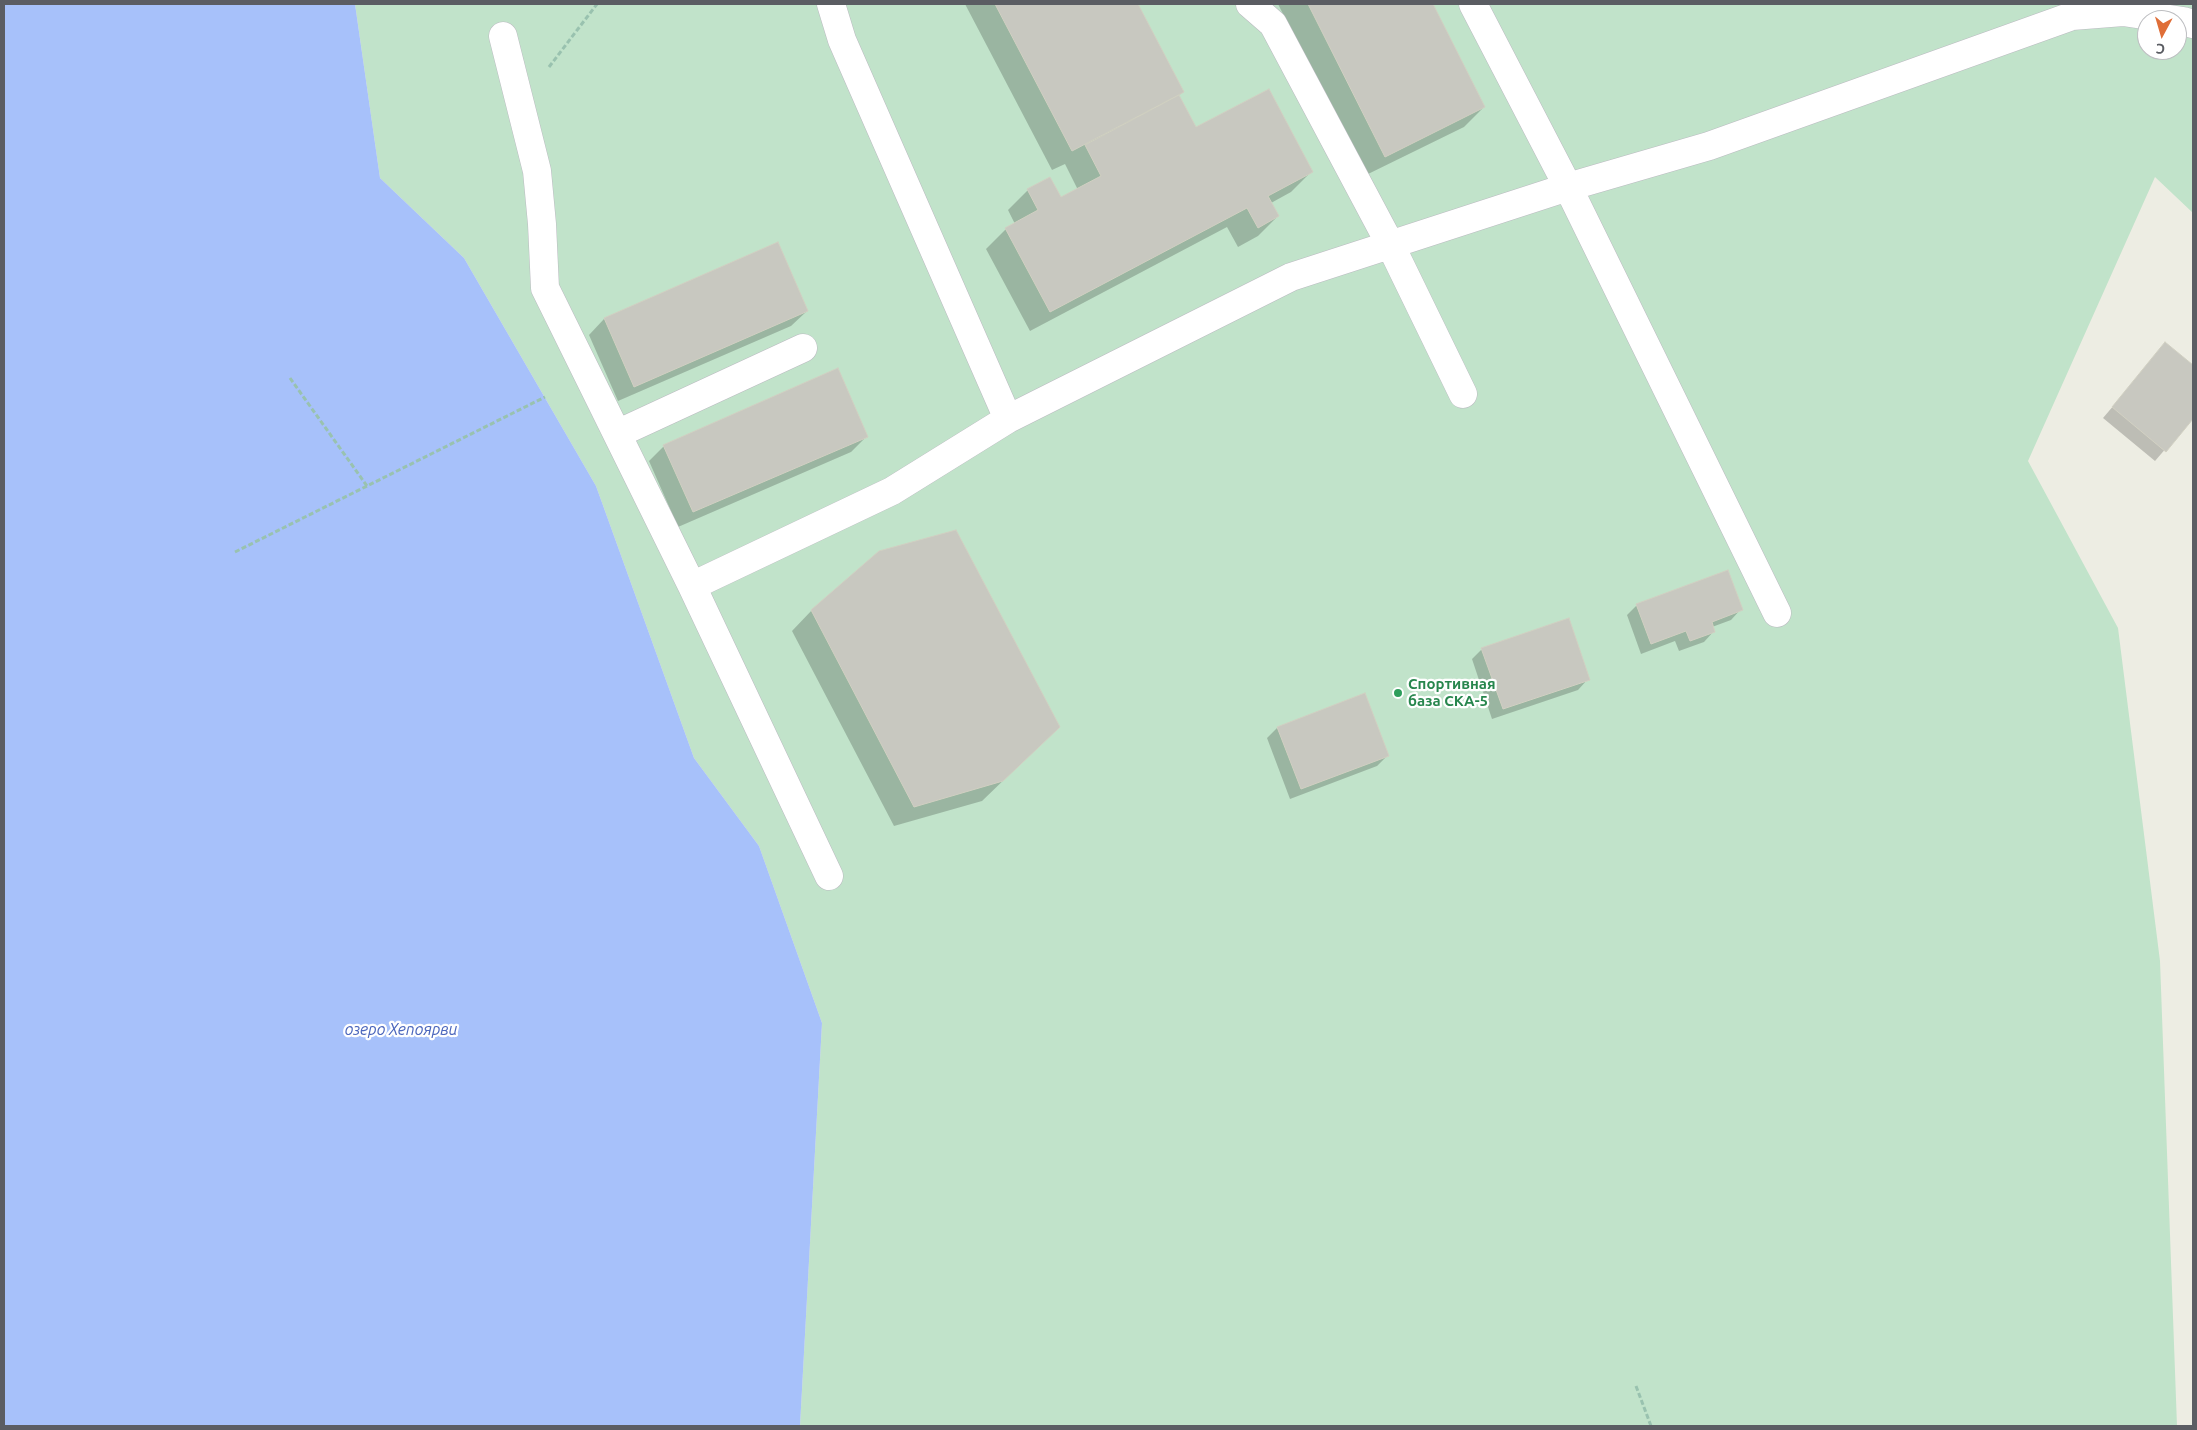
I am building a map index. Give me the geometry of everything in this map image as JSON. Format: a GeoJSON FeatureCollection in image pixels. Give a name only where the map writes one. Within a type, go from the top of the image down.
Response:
{"type":"FeatureCollection","features":[{"type":"Feature","properties":{"kind":"lane"},"geometry":{"type":"LineString","coordinates":[[831,4],[842,40],[1008,420]]}},
{"type":"Feature","properties":{"kind":"lane"},"geometry":{"type":"LineString","coordinates":[[1250,4],[1273,24],[1390,244],[1463,394]]}},
{"type":"Feature","properties":{"kind":"lane"},"geometry":{"type":"LineString","coordinates":[[1473,4],[1568,187],[1777,613]]}},
{"type":"Feature","properties":{"kind":"lane"},"geometry":{"type":"LineString","coordinates":[[692,586],[892,490],[1008,420],[1291,277],[1568,187],[1709,146],[2070,10],[2123,12],[2193,24]]}},
{"type":"Feature","properties":{"kind":"lane"},"geometry":{"type":"LineString","coordinates":[[503,36],[536,171],[542,224],[545,288],[692,586],[829,876]]}},
{"type":"Feature","properties":{"kind":"lane"},"geometry":{"type":"LineString","coordinates":[[617,434],[803,348]]}},
{"type":"Feature","properties":{"kind":"path"},"geometry":{"type":"LineString","coordinates":[[520,105],[597,4]]}},
{"type":"Feature","properties":{"kind":"path"},"geometry":{"type":"LineString","coordinates":[[290,378],[367,486]]}},
{"type":"Feature","properties":{"kind":"path"},"geometry":{"type":"LineString","coordinates":[[235,552],[545,397]]}},
{"type":"Feature","properties":{"kind":"path"},"geometry":{"type":"LineString","coordinates":[[1636,1386],[1651,1426]]}},
{"type":"Feature","properties":{"kind":"green space","name":"Спортивная база СКА-5"},"geometry":{"type":"Polygon","coordinates":[[[355,4],[2193,4],[2193,213],[2155,177],[2028,461],[2118,628],[2160,961],[2177,1426],[800,1426],[822,1023],[759,846],[694,758],[596,486],[464,258],[380,178],[355,4]]]}},
{"type":"Feature","properties":{"kind":"water","name":"озеро Хепоярви"},"geometry":{"type":"Polygon","coordinates":[[[4,4],[355,4],[380,178],[464,258],[596,486],[694,758],[759,846],[822,1023],[800,1426],[4,1426],[4,4]]]}},
{"type":"Feature","properties":{"kind":"building"},"geometry":{"type":"Polygon","coordinates":[[[995,4],[1138,4],[1184,92],[1072,151],[995,4]]]}},
{"type":"Feature","properties":{"kind":"building"},"geometry":{"type":"Polygon","coordinates":[[[1308,4],[1433,4],[1485,107],[1385,157],[1308,4]]]}},
{"type":"Feature","properties":{"kind":"building"},"geometry":{"type":"Polygon","coordinates":[[[1269,89],[1313,172],[1268,196],[1279,216],[1258,228],[1247,208],[1050,312],[1005,228],[1038,210],[1027,189],[1050,177],[1061,197],[1101,176],[1085,145],[1179,95],[1196,127],[1269,89]]]}},
{"type":"Feature","properties":{"kind":"building"},"geometry":{"type":"Polygon","coordinates":[[[778,242],[808,311],[634,387],[604,318],[778,242]]]}},
{"type":"Feature","properties":{"kind":"building"},"geometry":{"type":"Polygon","coordinates":[[[2165,342],[2193,365],[2193,419],[2166,452],[2112,407],[2165,342]]]}},
{"type":"Feature","properties":{"kind":"building"},"geometry":{"type":"Polygon","coordinates":[[[838,368],[868,437],[693,512],[663,445],[838,368]]]}},
{"type":"Feature","properties":{"kind":"building"},"geometry":{"type":"Polygon","coordinates":[[[956,530],[1060,727],[1003,781],[914,807],[811,610],[879,551],[956,530]]]}},
{"type":"Feature","properties":{"kind":"building"},"geometry":{"type":"Polygon","coordinates":[[[1728,570],[1743,610],[1712,622],[1715,632],[1690,641],[1686,631],[1651,644],[1636,604],[1728,570]]]}},
{"type":"Feature","properties":{"kind":"building"},"geometry":{"type":"Polygon","coordinates":[[[1569,618],[1590,680],[1503,709],[1481,648],[1569,618]]]}},
{"type":"Feature","properties":{"kind":"building"},"geometry":{"type":"Polygon","coordinates":[[[1365,693],[1389,756],[1301,789],[1277,727],[1365,693]]]}},
{"type":"Feature","properties":{"kind":"place","name":"Спортивная база СКА-5"},"geometry":{"type":"Point","coordinates":[1398,693]}}]}
